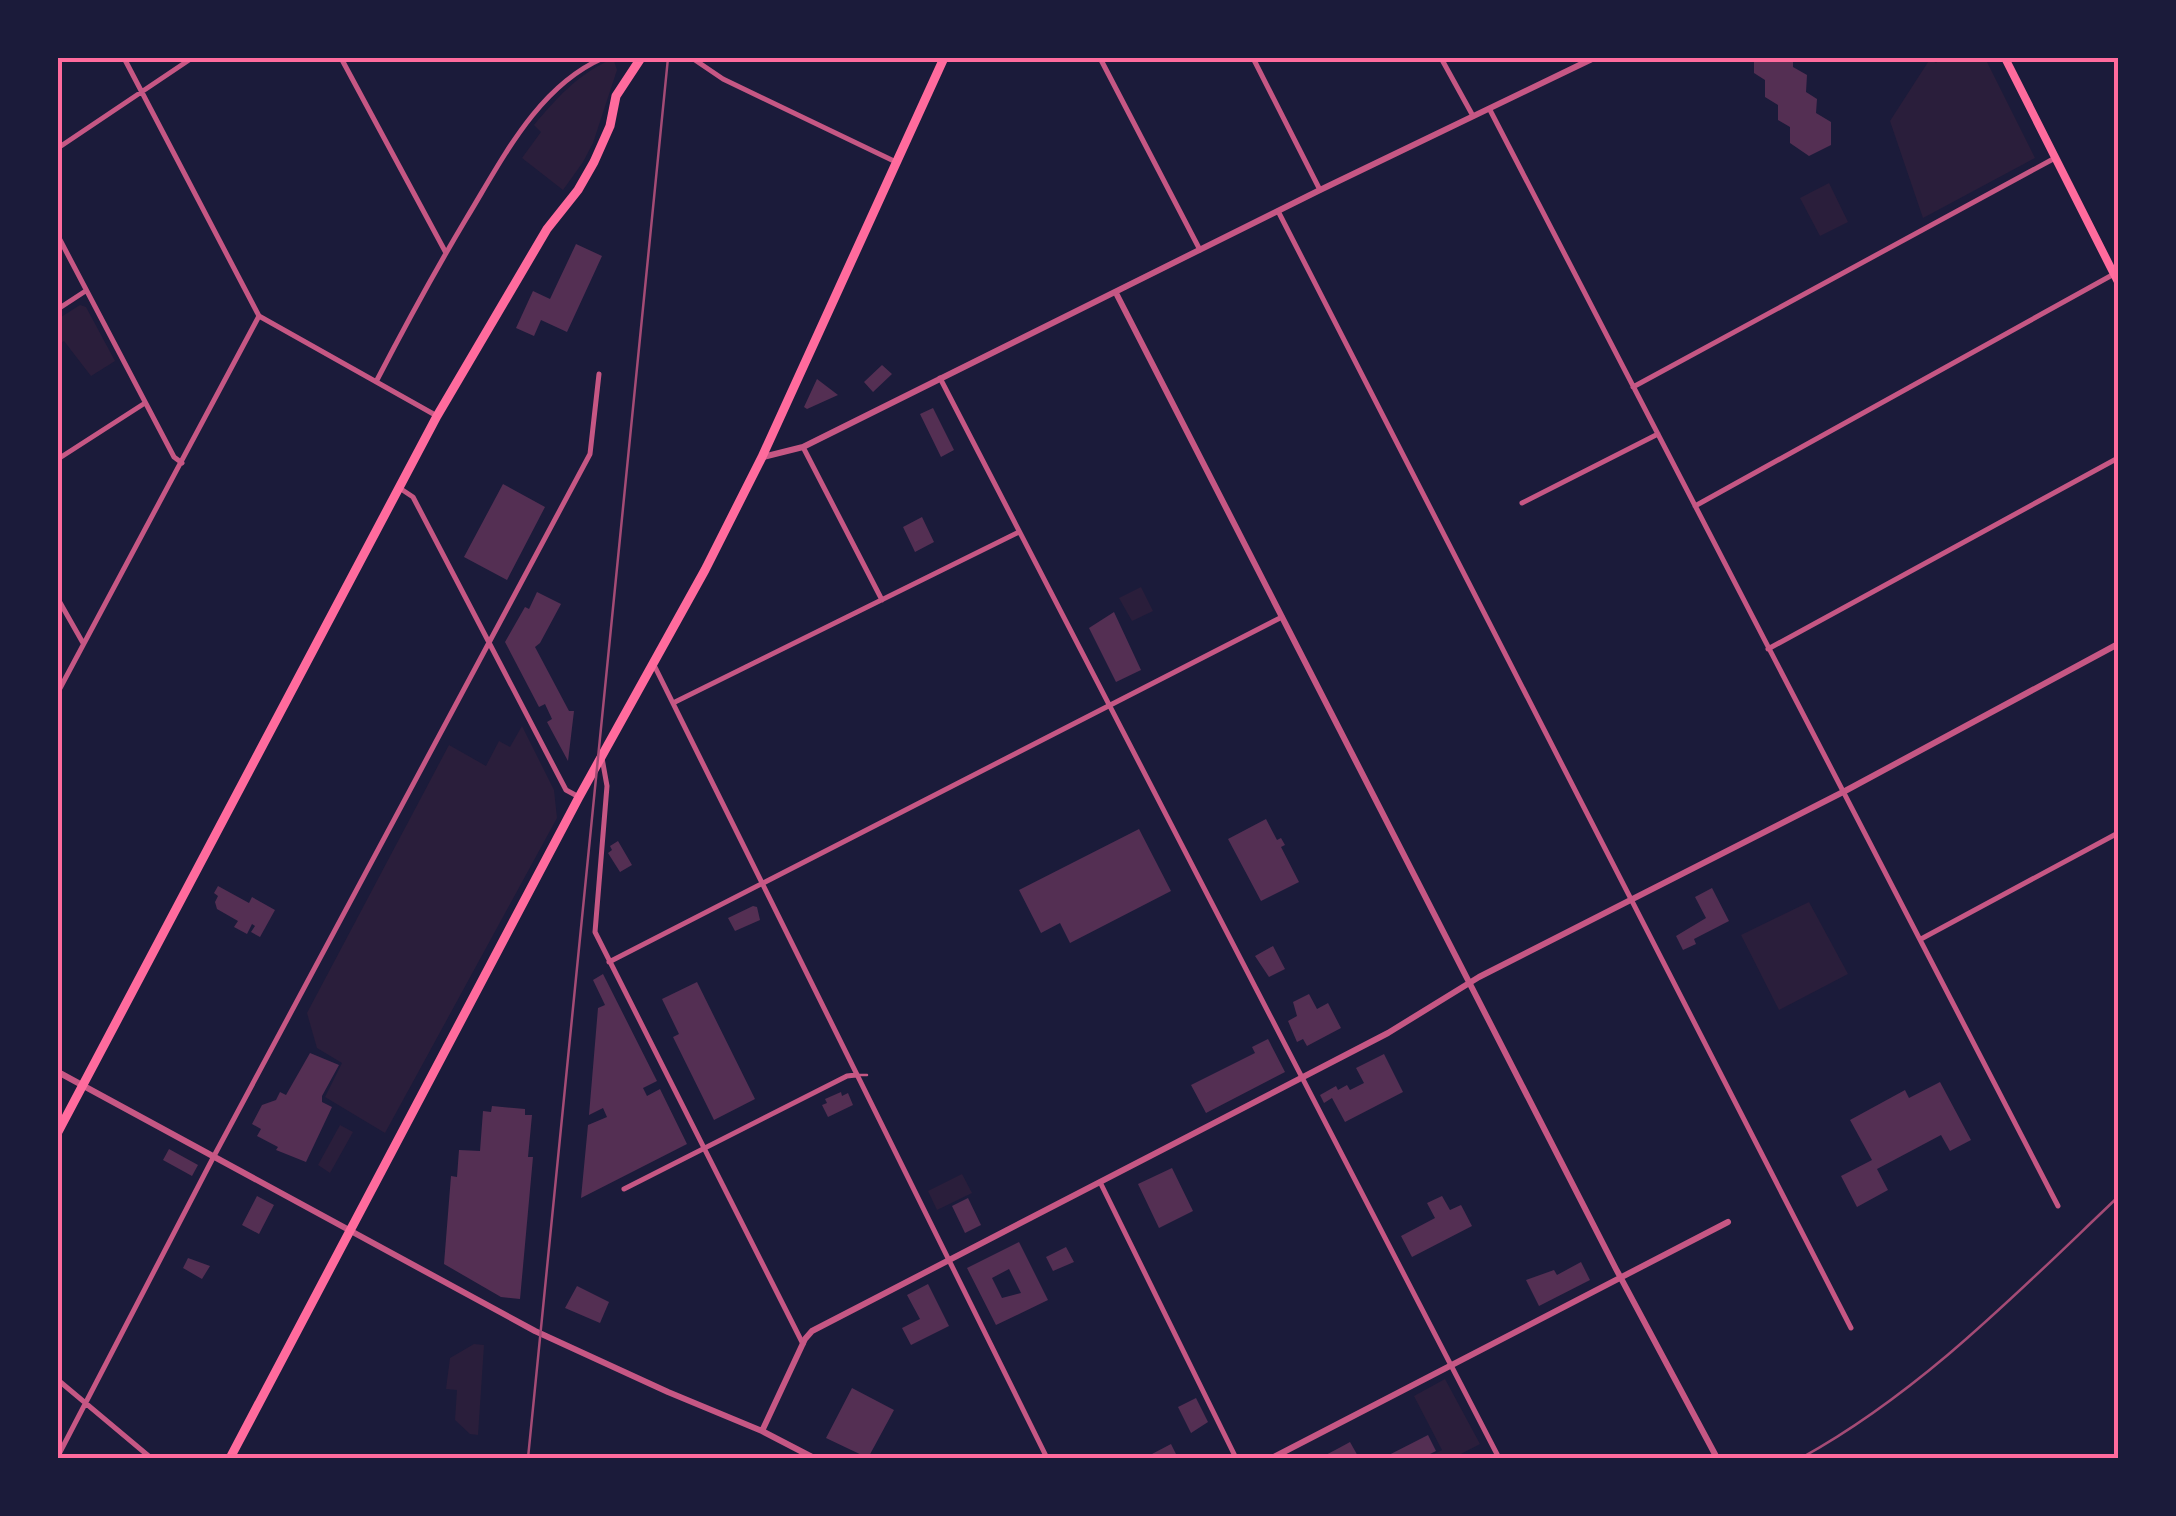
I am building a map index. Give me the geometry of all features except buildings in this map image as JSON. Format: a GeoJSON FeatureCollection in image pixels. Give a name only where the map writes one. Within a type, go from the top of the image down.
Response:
{"type":"FeatureCollection","features":[{"type":"Feature","properties":{"kind":"main road"},"geometry":{"type":"LineString","coordinates":[[58,1132],[438,416],[547,230],[594,162],[610,126],[616,96],[641,58]]}},
{"type":"Feature","properties":{"kind":"main road"},"geometry":{"type":"LineString","coordinates":[[230,1458],[762,457],[944,58]]}},
{"type":"Feature","properties":{"kind":"main road"},"geometry":{"type":"LineString","coordinates":[[2005,58],[2116,278]]}},
{"type":"Feature","properties":{"kind":"street"},"geometry":{"type":"LineString","coordinates":[[124,58],[259,316],[438,416]]}},
{"type":"Feature","properties":{"kind":"street"},"geometry":{"type":"LineString","coordinates":[[58,148],[192,58]]}},
{"type":"Feature","properties":{"kind":"street"},"geometry":{"type":"LineString","coordinates":[[342,58],[446,253]]}},
{"type":"Feature","properties":{"kind":"street"},"geometry":{"type":"LineString","coordinates":[[377,380],[512,143],[560,86],[604,58]]}},
{"type":"Feature","properties":{"kind":"street"},"geometry":{"type":"LineString","coordinates":[[692,58],[737,85],[896,162]]}},
{"type":"Feature","properties":{"kind":"street"},"geometry":{"type":"LineString","coordinates":[[1100,58],[1200,250]]}},
{"type":"Feature","properties":{"kind":"street"},"geometry":{"type":"LineString","coordinates":[[1253,58],[1320,190]]}},
{"type":"Feature","properties":{"kind":"street"},"geometry":{"type":"LineString","coordinates":[[1440,58],[1473,116]]}},
{"type":"Feature","properties":{"kind":"street"},"geometry":{"type":"LineString","coordinates":[[762,457],[803,447],[1594,58]]}},
{"type":"Feature","properties":{"kind":"street"},"geometry":{"type":"LineString","coordinates":[[1490,110],[2058,1206]]}},
{"type":"Feature","properties":{"kind":"street"},"geometry":{"type":"LineString","coordinates":[[1633,387],[2054,158]]}},
{"type":"Feature","properties":{"kind":"street"},"geometry":{"type":"LineString","coordinates":[[1278,211],[1851,1328]]}},
{"type":"Feature","properties":{"kind":"street"},"geometry":{"type":"LineString","coordinates":[[58,236],[174,457],[182,463]]}},
{"type":"Feature","properties":{"kind":"street"},"geometry":{"type":"LineString","coordinates":[[1695,506],[2116,278]]}},
{"type":"Feature","properties":{"kind":"street"},"geometry":{"type":"LineString","coordinates":[[58,310],[85,291]]}},
{"type":"Feature","properties":{"kind":"street"},"geometry":{"type":"LineString","coordinates":[[1116,293],[1716,1458]]}},
{"type":"Feature","properties":{"kind":"street"},"geometry":{"type":"LineString","coordinates":[[58,692],[259,316]]}},
{"type":"Feature","properties":{"kind":"street"},"geometry":{"type":"LineString","coordinates":[[58,1456],[590,454],[599,374]]}},
{"type":"Feature","properties":{"kind":"street"},"geometry":{"type":"LineString","coordinates":[[940,378],[1499,1458]]}},
{"type":"Feature","properties":{"kind":"street"},"geometry":{"type":"LineString","coordinates":[[58,460],[145,403]]}},
{"type":"Feature","properties":{"kind":"street"},"geometry":{"type":"LineString","coordinates":[[1522,503],[1658,434]]}},
{"type":"Feature","properties":{"kind":"street"},"geometry":{"type":"LineString","coordinates":[[803,447],[882,600]]}},
{"type":"Feature","properties":{"kind":"street"},"geometry":{"type":"LineString","coordinates":[[1768,649],[2118,458]]}},
{"type":"Feature","properties":{"kind":"street"},"geometry":{"type":"LineString","coordinates":[[400,489],[413,497],[566,790],[579,797]]}},
{"type":"Feature","properties":{"kind":"street"},"geometry":{"type":"LineString","coordinates":[[673,704],[1020,532]]}},
{"type":"Feature","properties":{"kind":"street"},"geometry":{"type":"LineString","coordinates":[[58,599],[83,643]]}},
{"type":"Feature","properties":{"kind":"street"},"geometry":{"type":"LineString","coordinates":[[609,962],[1282,617]]}},
{"type":"Feature","properties":{"kind":"street"},"geometry":{"type":"LineString","coordinates":[[762,1430],[812,1330],[1388,1033],[1480,976],[1845,791],[2118,644]]}},
{"type":"Feature","properties":{"kind":"street"},"geometry":{"type":"LineString","coordinates":[[654,665],[1047,1458]]}},
{"type":"Feature","properties":{"kind":"street"},"geometry":{"type":"LineString","coordinates":[[602,758],[607,786],[595,932],[803,1344]]}},
{"type":"Feature","properties":{"kind":"street"},"geometry":{"type":"LineString","coordinates":[[1921,939],[2118,833]]}},
{"type":"Feature","properties":{"kind":"street"},"geometry":{"type":"LineString","coordinates":[[58,1072],[535,1331],[762,1430],[814,1458]]}},
{"type":"Feature","properties":{"kind":"street"},"geometry":{"type":"LineString","coordinates":[[624,1189],[847,1076],[856,1076]]}},
{"type":"Feature","properties":{"kind":"street"},"geometry":{"type":"LineString","coordinates":[[1100,1182],[1236,1458]]}},
{"type":"Feature","properties":{"kind":"street"},"geometry":{"type":"LineString","coordinates":[[1272,1458],[1728,1222]]}},
{"type":"Feature","properties":{"kind":"street"},"geometry":{"type":"LineString","coordinates":[[58,1380],[152,1458]]}},
{"type":"Feature","properties":{"kind":"lane"},"geometry":{"type":"LineString","coordinates":[[856,1076],[867,1075]]}},
{"type":"Feature","properties":{"kind":"shaded area"},"geometry":{"type":"Polygon","coordinates":[[[1941,58],[1985,58],[2035,158],[1923,218],[1890,121],[1930,59],[1936,63],[1941,58]]]}},
{"type":"Feature","properties":{"kind":"shaded area"},"geometry":{"type":"Polygon","coordinates":[[[614,61],[617,70],[593,143],[563,190],[522,158],[541,132],[534,125],[550,106],[576,81],[614,61]]]}},
{"type":"Feature","properties":{"kind":"shaded area"},"geometry":{"type":"Polygon","coordinates":[[[1829,183],[1848,222],[1820,236],[1800,198],[1829,183]]]}},
{"type":"Feature","properties":{"kind":"shaded area"},"geometry":{"type":"Polygon","coordinates":[[[80,305],[86,307],[115,361],[91,376],[64,341],[58,345],[58,319],[80,305]]]}},
{"type":"Feature","properties":{"kind":"shaded area"},"geometry":{"type":"Polygon","coordinates":[[[1141,587],[1153,611],[1132,621],[1119,598],[1141,587]]]}},
{"type":"Feature","properties":{"kind":"shaded area"},"geometry":{"type":"Polygon","coordinates":[[[522,726],[554,790],[557,818],[385,1133],[325,1097],[342,1063],[317,1048],[307,1013],[449,745],[486,766],[499,741],[510,747],[522,726]]]}},
{"type":"Feature","properties":{"kind":"shaded area"},"geometry":{"type":"Polygon","coordinates":[[[1809,902],[1848,974],[1779,1010],[1741,935],[1809,902]]]}},
{"type":"Feature","properties":{"kind":"shaded area"},"geometry":{"type":"Polygon","coordinates":[[[340,1125],[353,1132],[330,1173],[318,1165],[340,1125]]]}},
{"type":"Feature","properties":{"kind":"shaded area"},"geometry":{"type":"Polygon","coordinates":[[[962,1174],[972,1193],[937,1210],[928,1191],[962,1174]]]}},
{"type":"Feature","properties":{"kind":"shaded area"},"geometry":{"type":"Polygon","coordinates":[[[474,1344],[484,1345],[478,1435],[470,1434],[455,1420],[457,1390],[446,1389],[450,1358],[474,1344]]]}},
{"type":"Feature","properties":{"kind":"shaded area"},"geometry":{"type":"Polygon","coordinates":[[[1445,1379],[1480,1444],[1453,1458],[1426,1458],[1442,1450],[1414,1396],[1445,1379]]]}},
{"type":"Feature","properties":{"kind":"railway"},"geometry":{"type":"LineString","coordinates":[[528,1458],[668,58]]}},
{"type":"Feature","properties":{"kind":"railway"},"geometry":{"type":"LineString","coordinates":[[1801,1458],[1845,1432],[1928,1371],[2118,1197]]}}]}
